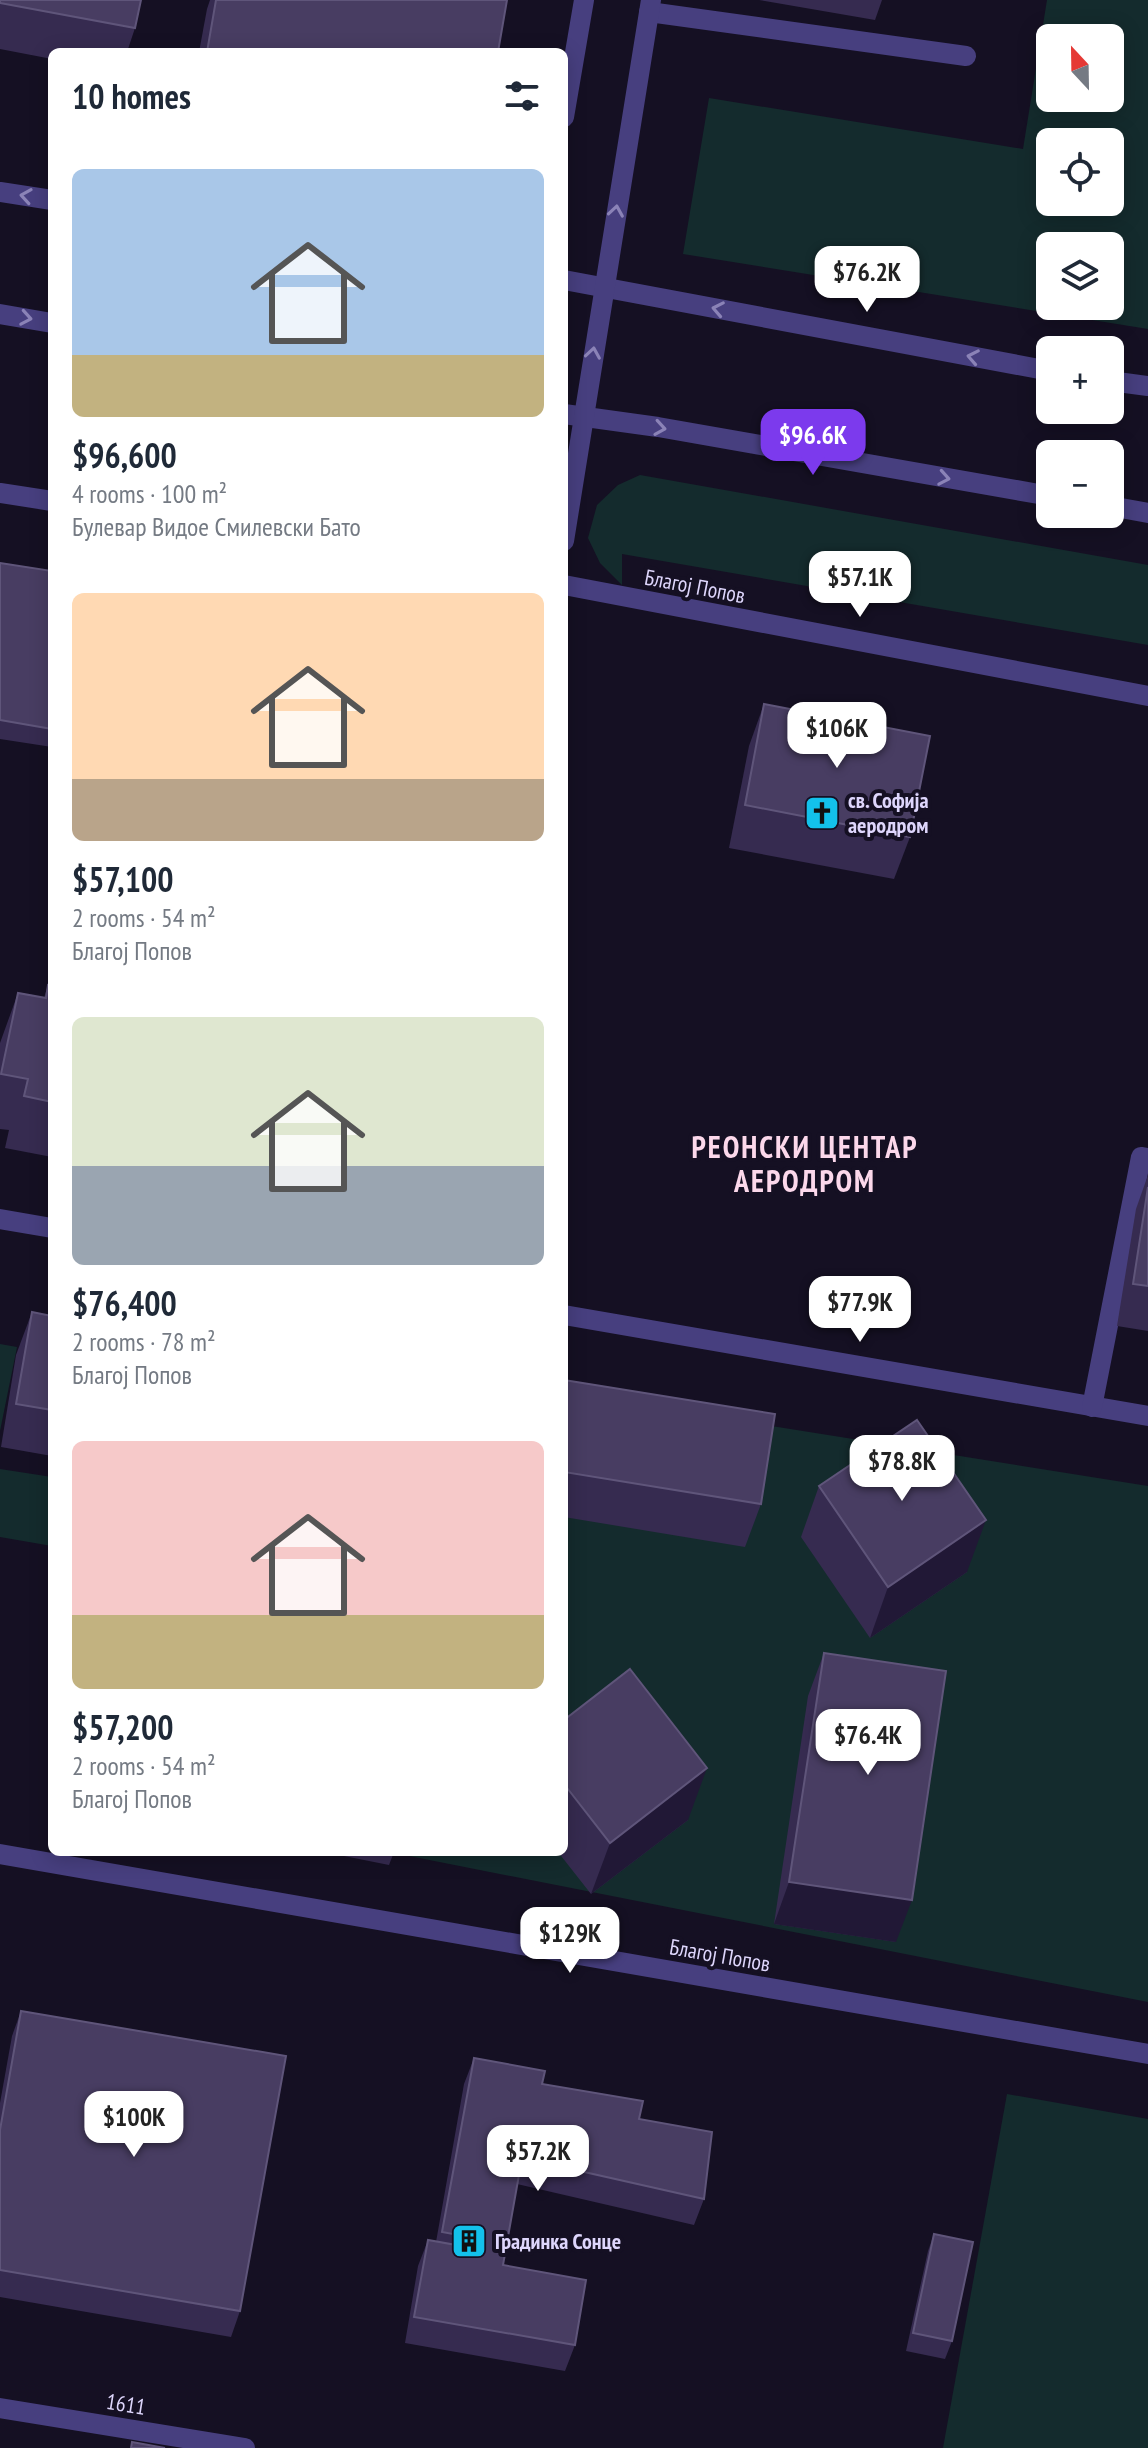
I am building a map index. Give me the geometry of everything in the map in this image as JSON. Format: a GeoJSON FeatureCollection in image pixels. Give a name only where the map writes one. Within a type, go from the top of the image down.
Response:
{"type":"FeatureCollection","features":[{"type":"Feature","properties":{"kind":"street"},"geometry":{"type":"LineString","coordinates":[[568,94],[584,0]]}},
{"type":"Feature","properties":{"kind":"street"},"geometry":{"type":"LineString","coordinates":[[568,491],[574,416],[604,288],[650,6],[966,56]]}},
{"type":"Feature","properties":{"kind":"street"},"geometry":{"type":"LineString","coordinates":[[0,192],[48,199]]}},
{"type":"Feature","properties":{"kind":"street"},"geometry":{"type":"LineString","coordinates":[[568,281],[1036,368]]}},
{"type":"Feature","properties":{"kind":"street"},"geometry":{"type":"LineString","coordinates":[[0,314],[48,322]]}},
{"type":"Feature","properties":{"kind":"street"},"geometry":{"type":"LineString","coordinates":[[1124,383],[1148,386]]}},
{"type":"Feature","properties":{"kind":"street"},"geometry":{"type":"LineString","coordinates":[[574,416],[658,427],[1036,494]]}},
{"type":"Feature","properties":{"kind":"street"},"geometry":{"type":"LineString","coordinates":[[0,493],[48,500]]}},
{"type":"Feature","properties":{"kind":"street"},"geometry":{"type":"LineString","coordinates":[[1124,509],[1148,513]]}},
{"type":"Feature","properties":{"kind":"street","name":"Благој Попов"},"geometry":{"type":"LineString","coordinates":[[568,586],[1148,696]]}},
{"type":"Feature","properties":{"kind":"street"},"geometry":{"type":"LineString","coordinates":[[1092,1407],[1141,1157],[1148,1158]]}},
{"type":"Feature","properties":{"kind":"street"},"geometry":{"type":"LineString","coordinates":[[0,1219],[48,1227]]}},
{"type":"Feature","properties":{"kind":"street"},"geometry":{"type":"LineString","coordinates":[[568,1316],[1148,1416]]}},
{"type":"Feature","properties":{"kind":"street","name":"Благој Попов"},"geometry":{"type":"LineString","coordinates":[[0,1854],[1148,2054]]}},
{"type":"Feature","properties":{"kind":"street","name":"1611"},"geometry":{"type":"LineString","coordinates":[[0,2408],[245,2448]]}},
{"type":"Feature","properties":{"kind":"green space"},"geometry":{"type":"Polygon","coordinates":[[[1047,0],[1148,0],[1148,329],[1092,320],[1124,320],[1124,232],[1036,232],[1036,311],[683,254],[709,98],[1023,149],[1036,68],[1036,112],[1124,112],[1124,24],[1043,24],[1047,0]]]}},
{"type":"Feature","properties":{"kind":"green space"},"geometry":{"type":"Polygon","coordinates":[[[640,475],[1148,565],[1148,645],[622,554],[622,585],[600,563],[588,538],[597,505],[618,485],[640,475]]]}},
{"type":"Feature","properties":{"kind":"green space"},"geometry":{"type":"Polygon","coordinates":[[[0,1344],[17,1347],[0,1431],[0,1344]]]}},
{"type":"Feature","properties":{"kind":"green space"},"geometry":{"type":"Polygon","coordinates":[[[568,1394],[1148,1486],[1148,2002],[409,1856],[568,1856],[568,1394]]]}},
{"type":"Feature","properties":{"kind":"green space"},"geometry":{"type":"Polygon","coordinates":[[[0,1469],[48,1476],[48,1545],[0,1537],[0,1469]]]}},
{"type":"Feature","properties":{"kind":"green space"},"geometry":{"type":"Polygon","coordinates":[[[1007,2094],[1148,2119],[1148,2448],[943,2448],[1007,2094]]]}},
{"type":"Feature","properties":{"kind":"building"},"geometry":{"type":"Polygon","coordinates":[[[0,0],[141,0],[135,28],[0,3],[0,0]]]}},
{"type":"Feature","properties":{"kind":"building"},"geometry":{"type":"Polygon","coordinates":[[[216,0],[507,0],[499,48],[208,48],[216,0]]]}},
{"type":"Feature","properties":{"kind":"building"},"geometry":{"type":"Polygon","coordinates":[[[0,563],[48,570],[48,728],[0,720],[0,563]]]}},
{"type":"Feature","properties":{"kind":"building"},"geometry":{"type":"Polygon","coordinates":[[[764,704],[930,736],[910,837],[745,805],[764,704]]]}},
{"type":"Feature","properties":{"kind":"building"},"geometry":{"type":"Polygon","coordinates":[[[48,985],[48,1101],[24,1096],[28,1079],[1,1074],[18,993],[46,998],[48,985]]]}},
{"type":"Feature","properties":{"kind":"building"},"geometry":{"type":"Polygon","coordinates":[[[1148,1187],[1148,1286],[1133,1284],[1148,1187]]]}},
{"type":"Feature","properties":{"kind":"building"},"geometry":{"type":"Polygon","coordinates":[[[32,1312],[48,1315],[48,1409],[16,1404],[32,1312]]]}},
{"type":"Feature","properties":{"kind":"building"},"geometry":{"type":"Polygon","coordinates":[[[568,1381],[775,1414],[761,1504],[568,1473],[568,1381]]]}},
{"type":"Feature","properties":{"kind":"building"},"geometry":{"type":"Polygon","coordinates":[[[917,1420],[986,1520],[888,1587],[819,1486],[917,1420]]]}},
{"type":"Feature","properties":{"kind":"building"},"geometry":{"type":"Polygon","coordinates":[[[824,1653],[946,1671],[912,1900],[789,1882],[824,1653]]]}},
{"type":"Feature","properties":{"kind":"building"},"geometry":{"type":"Polygon","coordinates":[[[630,1669],[707,1768],[610,1843],[568,1789],[568,1717],[630,1669]]]}},
{"type":"Feature","properties":{"kind":"building"},"geometry":{"type":"Polygon","coordinates":[[[21,2011],[286,2056],[240,2311],[0,2270],[0,2130],[21,2011]]]}},
{"type":"Feature","properties":{"kind":"building","name":"Градинка Сонце"},"geometry":{"type":"Polygon","coordinates":[[[474,2058],[545,2071],[542,2084],[643,2101],[639,2119],[712,2132],[704,2199],[522,2158],[503,2265],[586,2280],[575,2345],[414,2317],[428,2240],[462,2246],[464,2236],[442,2232],[474,2058]]]}},
{"type":"Feature","properties":{"kind":"building"},"geometry":{"type":"Polygon","coordinates":[[[934,2234],[973,2242],[952,2341],[913,2333],[934,2234]]]}},
{"type":"Feature","properties":{"kind":"building"},"geometry":{"type":"Polygon","coordinates":[[[132,2442],[165,2448],[131,2448],[132,2442]]]}},
{"type":"Feature","properties":{"kind":"place","name":"св. Софија аеродром"},"geometry":{"type":"Point","coordinates":[822,813]}},
{"type":"Feature","properties":{"kind":"place","name":"Градинка Сонце"},"geometry":{"type":"Point","coordinates":[469,2241]}},
{"type":"Feature","properties":{"kind":"district","name":"РЕОНСКИ ЦЕНТАР АЕРОДРОМ"},"geometry":{"type":"Point","coordinates":[805,1165]}}]}
